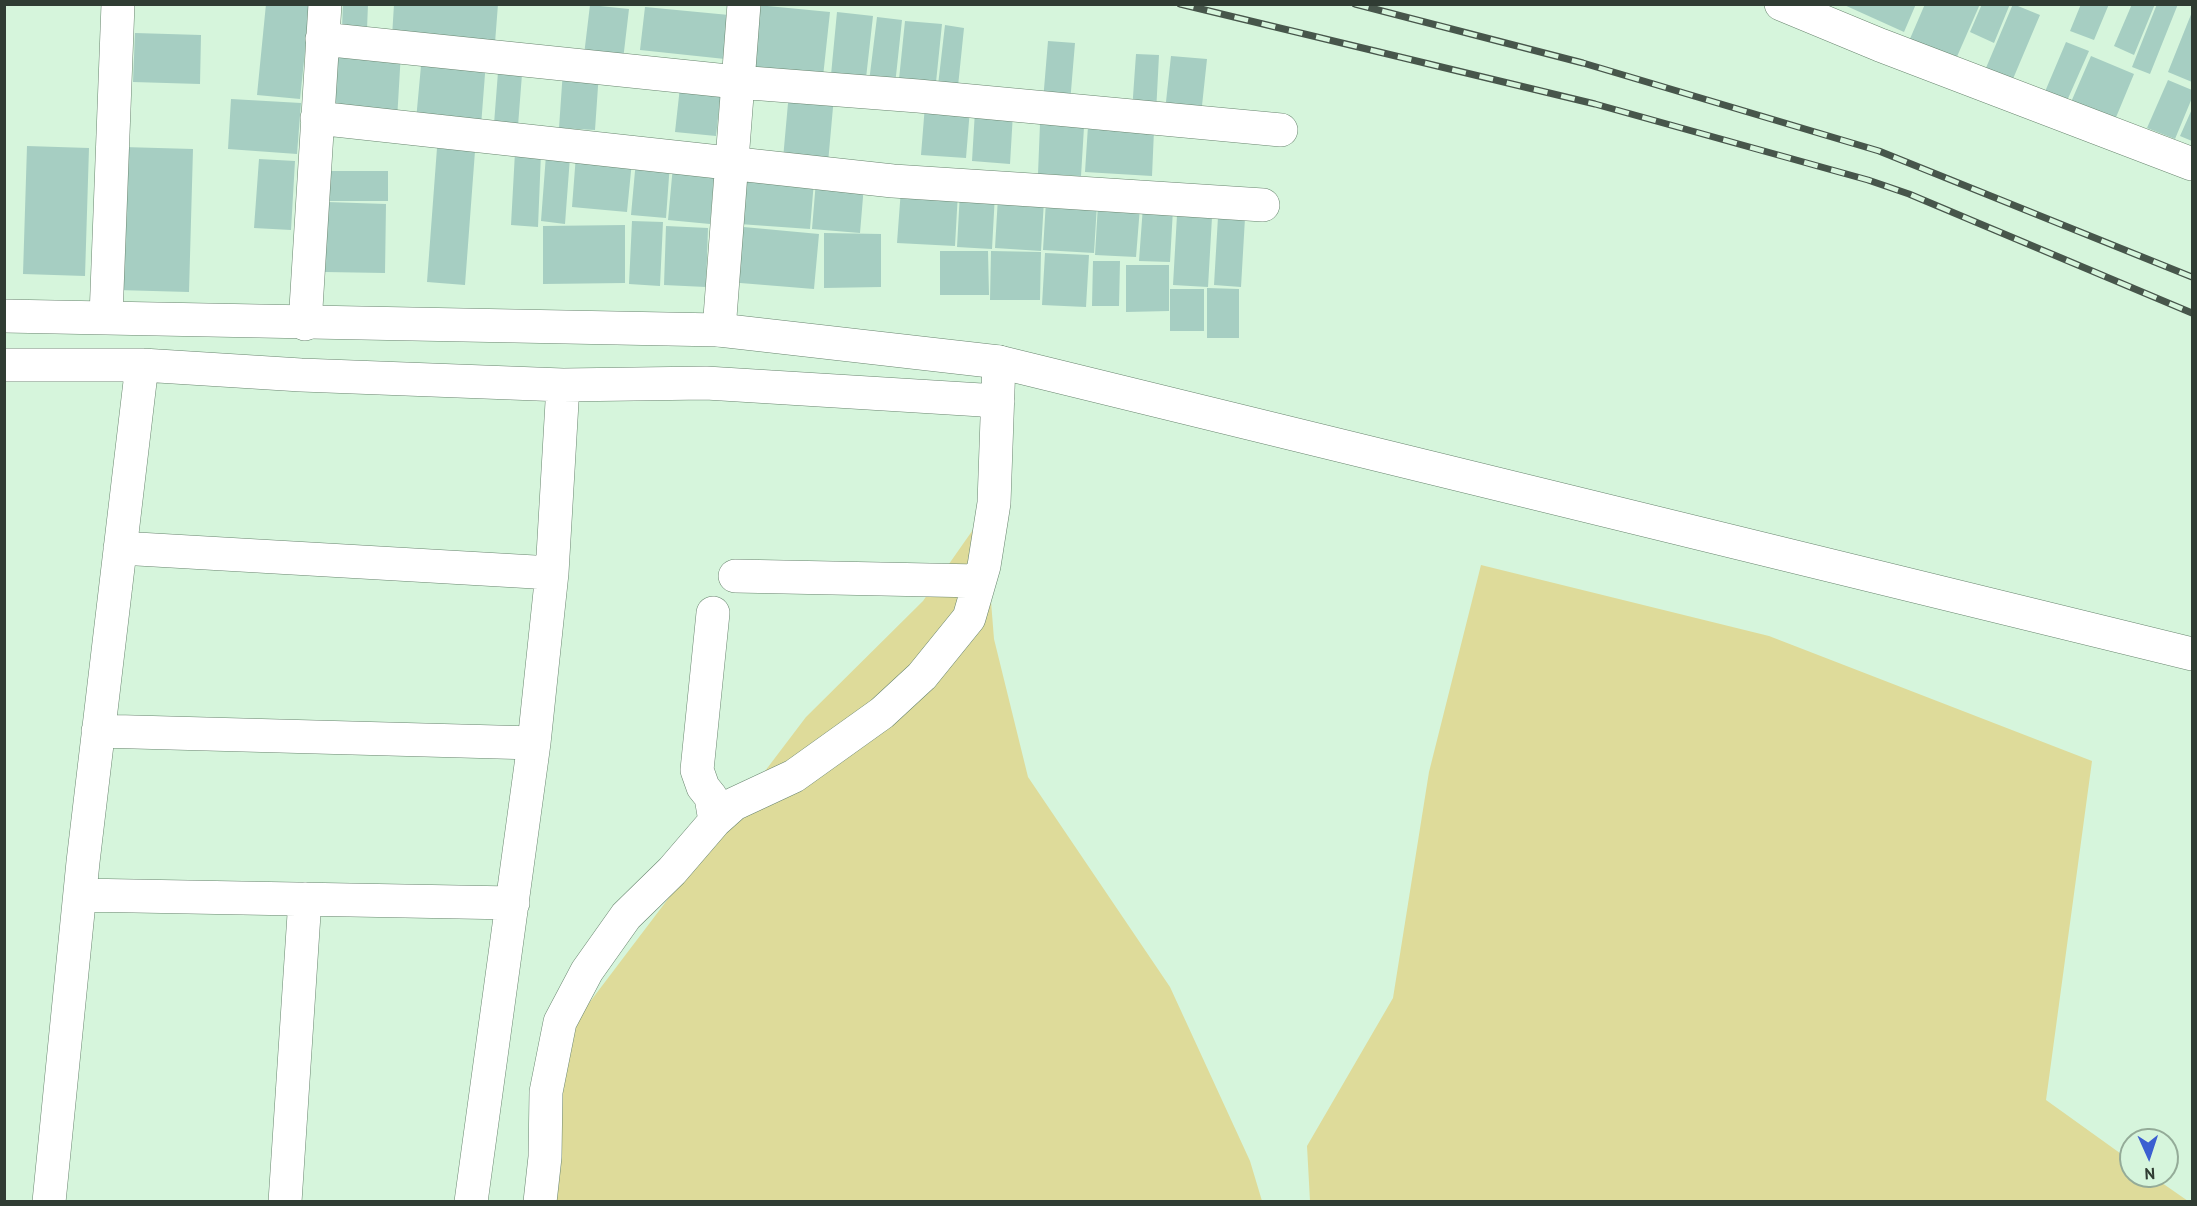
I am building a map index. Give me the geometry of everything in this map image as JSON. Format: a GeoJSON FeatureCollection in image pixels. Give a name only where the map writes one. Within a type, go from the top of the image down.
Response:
{"type":"FeatureCollection","features":[{"type":"Feature","properties":{"kind":"street"},"geometry":{"type":"LineString","coordinates":[[106,317],[118,4]]}},
{"type":"Feature","properties":{"kind":"street"},"geometry":{"type":"LineString","coordinates":[[305,324],[325,4]]}},
{"type":"Feature","properties":{"kind":"street"},"geometry":{"type":"LineString","coordinates":[[719,330],[730,163],[744,4]]}},
{"type":"Feature","properties":{"kind":"street"},"geometry":{"type":"LineString","coordinates":[[1781,4],[1880,45],[2193,164]]}},
{"type":"Feature","properties":{"kind":"street"},"geometry":{"type":"LineString","coordinates":[[322,39],[737,82],[918,96],[1281,130]]}},
{"type":"Feature","properties":{"kind":"street"},"geometry":{"type":"LineString","coordinates":[[317,118],[893,181],[1263,205]]}},
{"type":"Feature","properties":{"kind":"street"},"geometry":{"type":"LineString","coordinates":[[4,316],[305,324],[719,330],[999,362],[2193,654]]}},
{"type":"Feature","properties":{"kind":"street"},"geometry":{"type":"LineString","coordinates":[[540,1202],[545,1157],[546,1092],[560,1022],[587,971],[626,916],[672,871],[715,821],[734,804],[795,776],[882,713],[922,676],[969,618],[980,581],[994,503],[999,362]]}},
{"type":"Feature","properties":{"kind":"street"},"geometry":{"type":"LineString","coordinates":[[4,364],[142,365],[301,375],[563,385],[706,383],[998,401]]}},
{"type":"Feature","properties":{"kind":"street"},"geometry":{"type":"LineString","coordinates":[[49,1202],[98,731],[142,365]]}},
{"type":"Feature","properties":{"kind":"street"},"geometry":{"type":"LineString","coordinates":[[471,1202],[534,743],[552,573],[563,385]]}},
{"type":"Feature","properties":{"kind":"street"},"geometry":{"type":"LineString","coordinates":[[120,548],[552,573]]}},
{"type":"Feature","properties":{"kind":"street"},"geometry":{"type":"LineString","coordinates":[[735,576],[980,581]]}},
{"type":"Feature","properties":{"kind":"street"},"geometry":{"type":"LineString","coordinates":[[713,613],[697,770],[703,787],[711,797],[715,821]]}},
{"type":"Feature","properties":{"kind":"street"},"geometry":{"type":"LineString","coordinates":[[98,731],[534,743]]}},
{"type":"Feature","properties":{"kind":"street"},"geometry":{"type":"LineString","coordinates":[[80,895],[513,903]]}},
{"type":"Feature","properties":{"kind":"street"},"geometry":{"type":"LineString","coordinates":[[285,1202],[305,899]]}},
{"type":"Feature","properties":{"kind":"shaded area"},"geometry":{"type":"Polygon","coordinates":[[[984,514],[994,639],[1028,777],[1170,987],[1250,1161],[1262,1201],[553,1202],[564,1036],[806,717],[923,601],[984,514]]]}},
{"type":"Feature","properties":{"kind":"shaded area"},"geometry":{"type":"Polygon","coordinates":[[[1481,565],[1769,636],[2092,761],[2046,1100],[2119,1152],[2119,1188],[2169,1188],[2188,1201],[1310,1201],[1307,1146],[1393,998],[1429,772],[1481,565]]]}},
{"type":"Feature","properties":{"kind":"building"},"geometry":{"type":"Polygon","coordinates":[[[266,4],[310,4],[300,99],[257,95],[266,4]]]}},
{"type":"Feature","properties":{"kind":"building"},"geometry":{"type":"Polygon","coordinates":[[[343,4],[368,4],[367,29],[342,29],[343,4]]]}},
{"type":"Feature","properties":{"kind":"building"},"geometry":{"type":"Polygon","coordinates":[[[394,4],[498,4],[495,43],[392,37],[394,4]]]}},
{"type":"Feature","properties":{"kind":"building"},"geometry":{"type":"Polygon","coordinates":[[[1842,4],[1916,4],[1904,32],[1842,4]]]}},
{"type":"Feature","properties":{"kind":"building"},"geometry":{"type":"Polygon","coordinates":[[[1925,4],[1980,4],[1952,68],[1906,48],[1925,4]]]}},
{"type":"Feature","properties":{"kind":"building"},"geometry":{"type":"Polygon","coordinates":[[[1982,4],[2010,4],[1994,43],[1970,32],[1982,4]]]}},
{"type":"Feature","properties":{"kind":"building"},"geometry":{"type":"Polygon","coordinates":[[[2013,4],[2040,15],[2010,86],[1983,75],[2013,4]]]}},
{"type":"Feature","properties":{"kind":"building"},"geometry":{"type":"Polygon","coordinates":[[[2081,4],[2109,4],[2094,40],[2070,31],[2081,4]]]}},
{"type":"Feature","properties":{"kind":"building"},"geometry":{"type":"Polygon","coordinates":[[[2132,4],[2155,4],[2134,55],[2114,46],[2132,4]]]}},
{"type":"Feature","properties":{"kind":"building"},"geometry":{"type":"Polygon","coordinates":[[[2157,4],[2178,4],[2150,74],[2132,67],[2157,4]]]}},
{"type":"Feature","properties":{"kind":"building"},"geometry":{"type":"Polygon","coordinates":[[[590,5],[629,9],[623,60],[584,55],[590,5]]]}},
{"type":"Feature","properties":{"kind":"building"},"geometry":{"type":"Polygon","coordinates":[[[757,5],[830,12],[822,86],[748,78],[757,5]]]}},
{"type":"Feature","properties":{"kind":"building"},"geometry":{"type":"Polygon","coordinates":[[[645,7],[729,15],[725,59],[640,50],[645,7]]]}},
{"type":"Feature","properties":{"kind":"building"},"geometry":{"type":"Polygon","coordinates":[[[837,12],[873,16],[866,78],[831,75],[837,12]]]}},
{"type":"Feature","properties":{"kind":"building"},"geometry":{"type":"Polygon","coordinates":[[[2192,12],[2192,82],[2168,72],[2192,12]]]}},
{"type":"Feature","properties":{"kind":"building"},"geometry":{"type":"Polygon","coordinates":[[[877,17],[902,20],[895,85],[869,82],[877,17]]]}},
{"type":"Feature","properties":{"kind":"building"},"geometry":{"type":"Polygon","coordinates":[[[905,21],[942,24],[935,92],[898,89],[905,21]]]}},
{"type":"Feature","properties":{"kind":"building"},"geometry":{"type":"Polygon","coordinates":[[[945,25],[964,28],[957,96],[937,94],[945,25]]]}},
{"type":"Feature","properties":{"kind":"building"},"geometry":{"type":"Polygon","coordinates":[[[135,33],[201,35],[200,84],[133,82],[135,33]]]}},
{"type":"Feature","properties":{"kind":"building"},"geometry":{"type":"Polygon","coordinates":[[[1048,41],[1075,43],[1070,103],[1043,101],[1048,41]]]}},
{"type":"Feature","properties":{"kind":"building"},"geometry":{"type":"Polygon","coordinates":[[[2066,42],[2089,51],[2066,103],[2044,94],[2066,42]]]}},
{"type":"Feature","properties":{"kind":"building"},"geometry":{"type":"Polygon","coordinates":[[[338,48],[401,52],[397,120],[334,116],[338,48]]]}},
{"type":"Feature","properties":{"kind":"building"},"geometry":{"type":"Polygon","coordinates":[[[1136,54],[1159,55],[1156,113],[1132,111],[1136,54]]]}},
{"type":"Feature","properties":{"kind":"building"},"geometry":{"type":"Polygon","coordinates":[[[422,55],[486,61],[481,126],[416,120],[422,55]]]}},
{"type":"Feature","properties":{"kind":"building"},"geometry":{"type":"Polygon","coordinates":[[[1171,56],[1207,59],[1201,115],[1165,111],[1171,56]]]}},
{"type":"Feature","properties":{"kind":"building"},"geometry":{"type":"Polygon","coordinates":[[[2091,56],[2134,74],[2112,127],[2068,109],[2091,56]]]}},
{"type":"Feature","properties":{"kind":"building"},"geometry":{"type":"Polygon","coordinates":[[[499,59],[523,61],[518,126],[494,124],[499,59]]]}},
{"type":"Feature","properties":{"kind":"building"},"geometry":{"type":"Polygon","coordinates":[[[563,70],[599,72],[595,130],[559,128],[563,70]]]}},
{"type":"Feature","properties":{"kind":"building"},"geometry":{"type":"Polygon","coordinates":[[[681,78],[722,83],[716,136],[675,132],[681,78]]]}},
{"type":"Feature","properties":{"kind":"building"},"geometry":{"type":"Polygon","coordinates":[[[2168,80],[2192,90],[2192,98],[2175,139],[2147,128],[2168,80]]]}},
{"type":"Feature","properties":{"kind":"building"},"geometry":{"type":"Polygon","coordinates":[[[789,92],[834,96],[828,163],[783,159],[789,92]]]}},
{"type":"Feature","properties":{"kind":"building"},"geometry":{"type":"Polygon","coordinates":[[[231,99],[301,103],[297,154],[228,149],[231,99]]]}},
{"type":"Feature","properties":{"kind":"building"},"geometry":{"type":"Polygon","coordinates":[[[925,105],[970,109],[966,158],[921,155],[925,105]]]}},
{"type":"Feature","properties":{"kind":"building"},"geometry":{"type":"Polygon","coordinates":[[[2192,109],[2192,141],[2180,136],[2192,109]]]}},
{"type":"Feature","properties":{"kind":"building"},"geometry":{"type":"Polygon","coordinates":[[[975,111],[1013,113],[1010,164],[972,161],[975,111]]]}},
{"type":"Feature","properties":{"kind":"building"},"geometry":{"type":"Polygon","coordinates":[[[1040,124],[1084,127],[1081,176],[1038,174],[1040,124]]]}},
{"type":"Feature","properties":{"kind":"building"},"geometry":{"type":"Polygon","coordinates":[[[1088,126],[1154,130],[1152,176],[1085,172],[1088,126]]]}},
{"type":"Feature","properties":{"kind":"building"},"geometry":{"type":"Polygon","coordinates":[[[27,146],[89,148],[85,276],[23,274],[27,146]]]}},
{"type":"Feature","properties":{"kind":"building"},"geometry":{"type":"Polygon","coordinates":[[[123,147],[193,149],[189,292],[117,290],[123,147]]]}},
{"type":"Feature","properties":{"kind":"building"},"geometry":{"type":"Polygon","coordinates":[[[437,148],[475,151],[465,285],[427,282],[437,148]]]}},
{"type":"Feature","properties":{"kind":"building"},"geometry":{"type":"Polygon","coordinates":[[[515,152],[541,153],[538,227],[511,225],[515,152]]]}},
{"type":"Feature","properties":{"kind":"building"},"geometry":{"type":"Polygon","coordinates":[[[546,155],[570,157],[565,224],[541,221],[546,155]]]}},
{"type":"Feature","properties":{"kind":"building"},"geometry":{"type":"Polygon","coordinates":[[[576,155],[632,161],[627,212],[572,207],[576,155]]]}},
{"type":"Feature","properties":{"kind":"building"},"geometry":{"type":"Polygon","coordinates":[[[259,159],[295,161],[291,230],[254,228],[259,159]]]}},
{"type":"Feature","properties":{"kind":"building"},"geometry":{"type":"Polygon","coordinates":[[[636,160],[670,163],[666,218],[631,215],[636,160]]]}},
{"type":"Feature","properties":{"kind":"building"},"geometry":{"type":"Polygon","coordinates":[[[673,166],[715,169],[710,224],[668,220],[673,166]]]}},
{"type":"Feature","properties":{"kind":"building"},"geometry":{"type":"Polygon","coordinates":[[[326,171],[388,171],[388,201],[326,201],[326,171]]]}},
{"type":"Feature","properties":{"kind":"building"},"geometry":{"type":"Polygon","coordinates":[[[743,176],[814,181],[810,229],[739,224],[743,176]]]}},
{"type":"Feature","properties":{"kind":"building"},"geometry":{"type":"Polygon","coordinates":[[[816,181],[864,185],[860,233],[812,229],[816,181]]]}},
{"type":"Feature","properties":{"kind":"building"},"geometry":{"type":"Polygon","coordinates":[[[901,189],[958,192],[955,246],[897,243],[901,189]]]}},
{"type":"Feature","properties":{"kind":"building"},"geometry":{"type":"Polygon","coordinates":[[[960,192],[995,194],[992,249],[957,247],[960,192]]]}},
{"type":"Feature","properties":{"kind":"building"},"geometry":{"type":"Polygon","coordinates":[[[998,197],[1044,200],[1041,251],[995,248],[998,197]]]}},
{"type":"Feature","properties":{"kind":"building"},"geometry":{"type":"Polygon","coordinates":[[[1046,201],[1097,204],[1094,253],[1043,250],[1046,201]]]}},
{"type":"Feature","properties":{"kind":"building"},"geometry":{"type":"Polygon","coordinates":[[[327,202],[386,204],[385,273],[325,272],[327,202]]]}},
{"type":"Feature","properties":{"kind":"building"},"geometry":{"type":"Polygon","coordinates":[[[1098,204],[1140,207],[1136,257],[1095,255],[1098,204]]]}},
{"type":"Feature","properties":{"kind":"building"},"geometry":{"type":"Polygon","coordinates":[[[1143,206],[1173,209],[1170,262],[1139,261],[1143,206]]]}},
{"type":"Feature","properties":{"kind":"building"},"geometry":{"type":"Polygon","coordinates":[[[1177,215],[1212,217],[1208,287],[1173,285],[1177,215]]]}},
{"type":"Feature","properties":{"kind":"building"},"geometry":{"type":"Polygon","coordinates":[[[1218,217],[1245,218],[1241,287],[1214,285],[1218,217]]]}},
{"type":"Feature","properties":{"kind":"building"},"geometry":{"type":"Polygon","coordinates":[[[632,221],[663,222],[660,286],[629,284],[632,221]]]}},
{"type":"Feature","properties":{"kind":"building"},"geometry":{"type":"Polygon","coordinates":[[[625,225],[625,283],[543,284],[543,226],[625,225]]]}},
{"type":"Feature","properties":{"kind":"building"},"geometry":{"type":"Polygon","coordinates":[[[666,226],[708,228],[706,287],[664,285],[666,226]]]}},
{"type":"Feature","properties":{"kind":"building"},"geometry":{"type":"Polygon","coordinates":[[[733,226],[819,234],[814,289],[728,282],[733,226]]]}},
{"type":"Feature","properties":{"kind":"building"},"geometry":{"type":"Polygon","coordinates":[[[824,233],[881,234],[881,287],[824,288],[824,233]]]}},
{"type":"Feature","properties":{"kind":"building"},"geometry":{"type":"Polygon","coordinates":[[[940,251],[988,251],[989,295],[940,295],[940,251]]]}},
{"type":"Feature","properties":{"kind":"building"},"geometry":{"type":"Polygon","coordinates":[[[991,251],[1041,252],[1040,300],[990,300],[991,251]]]}},
{"type":"Feature","properties":{"kind":"building"},"geometry":{"type":"Polygon","coordinates":[[[1045,253],[1089,255],[1086,307],[1042,305],[1045,253]]]}},
{"type":"Feature","properties":{"kind":"building"},"geometry":{"type":"Polygon","coordinates":[[[1093,261],[1120,261],[1119,306],[1092,306],[1093,261]]]}},
{"type":"Feature","properties":{"kind":"building"},"geometry":{"type":"Polygon","coordinates":[[[1126,265],[1169,265],[1169,311],[1126,312],[1126,265]]]}},
{"type":"Feature","properties":{"kind":"building"},"geometry":{"type":"Polygon","coordinates":[[[1207,288],[1239,289],[1239,338],[1207,338],[1207,288]]]}},
{"type":"Feature","properties":{"kind":"building"},"geometry":{"type":"Polygon","coordinates":[[[1170,289],[1204,289],[1204,331],[1170,331],[1170,289]]]}},
{"type":"Feature","properties":{"kind":"railway"},"geometry":{"type":"LineString","coordinates":[[1180,4],[1595,104],[1868,180],[1909,194],[2192,313]]}},
{"type":"Feature","properties":{"kind":"railway"},"geometry":{"type":"LineString","coordinates":[[1355,4],[1583,63],[1879,151],[2192,277]]}}]}
